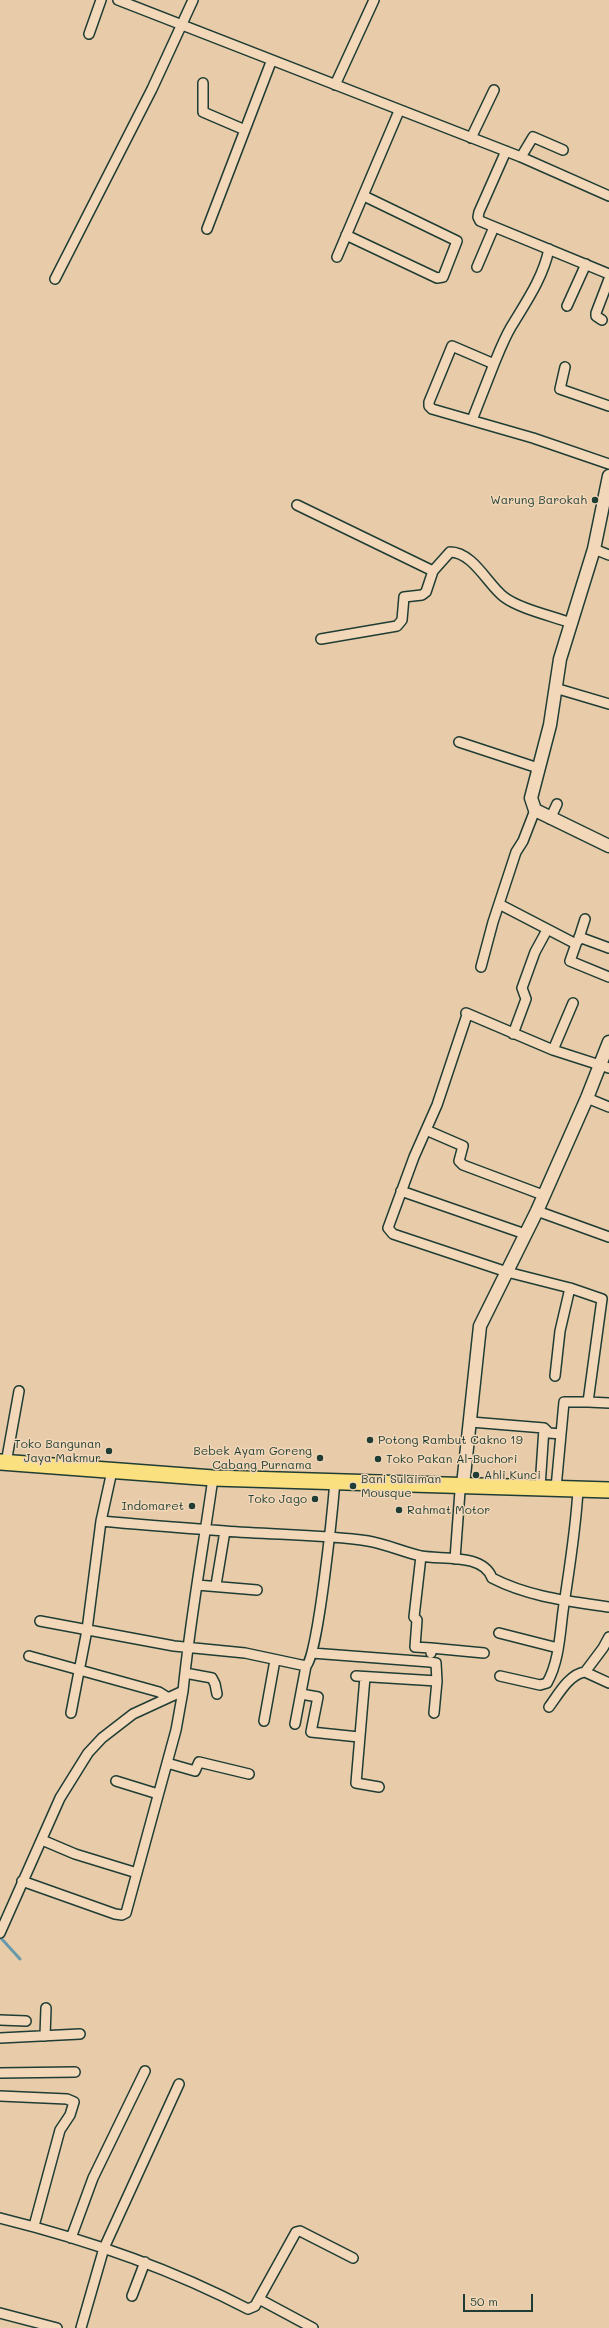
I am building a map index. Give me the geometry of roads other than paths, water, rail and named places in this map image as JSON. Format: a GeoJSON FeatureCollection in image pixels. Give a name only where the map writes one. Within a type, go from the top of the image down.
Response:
{"type":"FeatureCollection","features":[{"type":"Feature","properties":{"kind":"main road"},"geometry":{"type":"LineString","coordinates":[[3,1462],[213,1478],[609,1490]]}},
{"type":"Feature","properties":{"kind":"street"},"geometry":{"type":"LineString","coordinates":[[89,34],[101,0]]}},
{"type":"Feature","properties":{"kind":"street"},"geometry":{"type":"LineString","coordinates":[[118,0],[271,62],[335,85],[521,157],[609,196]]}},
{"type":"Feature","properties":{"kind":"street"},"geometry":{"type":"LineString","coordinates":[[55,279],[152,89],[193,0]]}},
{"type":"Feature","properties":{"kind":"street"},"geometry":{"type":"LineString","coordinates":[[335,85],[374,0]]}},
{"type":"Feature","properties":{"kind":"street"},"geometry":{"type":"LineString","coordinates":[[207,229],[271,62]]}},
{"type":"Feature","properties":{"kind":"street"},"geometry":{"type":"LineString","coordinates":[[202,83],[203,112],[245,130]]}},
{"type":"Feature","properties":{"kind":"street"},"geometry":{"type":"LineString","coordinates":[[471,138],[494,90]]}},
{"type":"Feature","properties":{"kind":"street"},"geometry":{"type":"LineString","coordinates":[[337,257],[399,111]]}},
{"type":"Feature","properties":{"kind":"street"},"geometry":{"type":"LineString","coordinates":[[521,157],[533,136],[563,150]]}},
{"type":"Feature","properties":{"kind":"street"},"geometry":{"type":"LineString","coordinates":[[506,152],[478,217],[480,220],[609,274]]}},
{"type":"Feature","properties":{"kind":"street"},"geometry":{"type":"LineString","coordinates":[[346,235],[437,278],[443,277],[457,241],[364,196]]}},
{"type":"Feature","properties":{"kind":"street"},"geometry":{"type":"LineString","coordinates":[[477,267],[494,227]]}},
{"type":"Feature","properties":{"kind":"street"},"geometry":{"type":"LineString","coordinates":[[472,420],[494,364],[511,328],[531,295],[543,270],[549,249]]}},
{"type":"Feature","properties":{"kind":"street"},"geometry":{"type":"LineString","coordinates":[[567,306],[586,264]]}},
{"type":"Feature","properties":{"kind":"street"},"geometry":{"type":"LineString","coordinates":[[602,320],[596,316],[596,313],[609,279]]}},
{"type":"Feature","properties":{"kind":"street"},"geometry":{"type":"LineString","coordinates":[[494,364],[452,346],[429,402],[429,406],[533,438],[609,464]]}},
{"type":"Feature","properties":{"kind":"street"},"geometry":{"type":"LineString","coordinates":[[565,367],[560,389],[609,406]]}},
{"type":"Feature","properties":{"kind":"street"},"geometry":{"type":"LineString","coordinates":[[481,967],[498,904],[516,852],[523,841],[535,810],[531,798],[550,725],[557,689],[560,659],[594,549],[608,481]]}},
{"type":"Feature","properties":{"kind":"street"},"geometry":{"type":"LineString","coordinates":[[298,504],[433,571]]}},
{"type":"Feature","properties":{"kind":"street"},"geometry":{"type":"LineString","coordinates":[[594,549],[609,554]]}},
{"type":"Feature","properties":{"kind":"street"},"geometry":{"type":"LineString","coordinates":[[321,639],[397,626],[402,620],[404,597],[422,595],[426,592],[433,571],[447,554],[454,552],[478,568],[504,597],[571,623]]}},
{"type":"Feature","properties":{"kind":"street"},"geometry":{"type":"LineString","coordinates":[[557,689],[609,704]]}},
{"type":"Feature","properties":{"kind":"street"},"geometry":{"type":"LineString","coordinates":[[459,742],[538,768]]}},
{"type":"Feature","properties":{"kind":"street"},"geometry":{"type":"LineString","coordinates":[[550,819],[557,804]]}},
{"type":"Feature","properties":{"kind":"street"},"geometry":{"type":"LineString","coordinates":[[535,810],[550,819],[609,846]]}},
{"type":"Feature","properties":{"kind":"street"},"geometry":{"type":"LineString","coordinates":[[498,904],[547,930],[609,948]]}},
{"type":"Feature","properties":{"kind":"street"},"geometry":{"type":"LineString","coordinates":[[585,919],[570,961],[609,977]]}},
{"type":"Feature","properties":{"kind":"street"},"geometry":{"type":"LineString","coordinates":[[513,1034],[526,999],[522,988],[535,952],[547,930]]}},
{"type":"Feature","properties":{"kind":"street"},"geometry":{"type":"LineString","coordinates":[[553,1050],[573,1003]]}},
{"type":"Feature","properties":{"kind":"street"},"geometry":{"type":"LineString","coordinates":[[588,1402],[606,1299],[507,1272],[390,1232],[389,1222],[426,1130],[467,1014],[553,1050],[604,1066]]}},
{"type":"Feature","properties":{"kind":"street"},"geometry":{"type":"LineString","coordinates":[[455,1559],[460,1491],[463,1485],[471,1422],[480,1326],[526,1234],[587,1098],[604,1066],[609,1042]]}},
{"type":"Feature","properties":{"kind":"street"},"geometry":{"type":"LineString","coordinates":[[587,1098],[609,1107]]}},
{"type":"Feature","properties":{"kind":"street"},"geometry":{"type":"LineString","coordinates":[[426,1130],[463,1146],[459,1161],[463,1165],[543,1195]]}},
{"type":"Feature","properties":{"kind":"street"},"geometry":{"type":"LineString","coordinates":[[401,1191],[526,1234]]}},
{"type":"Feature","properties":{"kind":"street"},"geometry":{"type":"LineString","coordinates":[[536,1211],[609,1237]]}},
{"type":"Feature","properties":{"kind":"street"},"geometry":{"type":"LineString","coordinates":[[555,1376],[560,1331],[570,1288]]}},
{"type":"Feature","properties":{"kind":"street"},"geometry":{"type":"LineString","coordinates":[[3,1462],[19,1391]]}},
{"type":"Feature","properties":{"kind":"street"},"geometry":{"type":"LineString","coordinates":[[556,1488],[564,1402],[609,1403]]}},
{"type":"Feature","properties":{"kind":"street"},"geometry":{"type":"LineString","coordinates":[[471,1422],[544,1428],[549,1433],[561,1434]]}},
{"type":"Feature","properties":{"kind":"street"},"geometry":{"type":"LineString","coordinates":[[540,1488],[544,1428]]}},
{"type":"Feature","properties":{"kind":"street"},"geometry":{"type":"LineString","coordinates":[[71,1713],[87,1630],[101,1521],[112,1471]]}},
{"type":"Feature","properties":{"kind":"street"},"geometry":{"type":"LineString","coordinates":[[22,1881],[122,1915],[127,1910],[180,1713],[187,1648],[207,1530],[213,1478]]}},
{"type":"Feature","properties":{"kind":"street"},"geometry":{"type":"LineString","coordinates":[[295,1724],[306,1666],[310,1663],[312,1653],[330,1537],[335,1481]]}},
{"type":"Feature","properties":{"kind":"street"},"geometry":{"type":"LineString","coordinates":[[500,1676],[540,1685],[547,1683],[558,1648],[576,1525],[578,1489]]}},
{"type":"Feature","properties":{"kind":"street"},"geometry":{"type":"LineString","coordinates":[[101,1521],[207,1530],[330,1537],[369,1542],[421,1556],[455,1559],[483,1565],[489,1570],[492,1578],[537,1596],[609,1607]]}},
{"type":"Feature","properties":{"kind":"street"},"geometry":{"type":"LineString","coordinates":[[216,1585],[225,1531]]}},
{"type":"Feature","properties":{"kind":"street"},"geometry":{"type":"LineString","coordinates":[[421,1556],[414,1617],[417,1620],[415,1647],[484,1653]]}},
{"type":"Feature","properties":{"kind":"street"},"geometry":{"type":"LineString","coordinates":[[197,1585],[216,1585],[257,1590]]}},
{"type":"Feature","properties":{"kind":"street"},"geometry":{"type":"LineString","coordinates":[[40,1620],[187,1648],[245,1654],[306,1666]]}},
{"type":"Feature","properties":{"kind":"street"},"geometry":{"type":"LineString","coordinates":[[499,1633],[558,1648]]}},
{"type":"Feature","properties":{"kind":"street"},"geometry":{"type":"LineString","coordinates":[[585,1672],[603,1648],[609,1636]]}},
{"type":"Feature","properties":{"kind":"street"},"geometry":{"type":"LineString","coordinates":[[430,1662],[431,1648]]}},
{"type":"Feature","properties":{"kind":"street"},"geometry":{"type":"LineString","coordinates":[[312,1653],[430,1662],[437,1664],[434,1713]]}},
{"type":"Feature","properties":{"kind":"street"},"geometry":{"type":"LineString","coordinates":[[29,1656],[159,1692],[168,1697]]}},
{"type":"Feature","properties":{"kind":"street"},"geometry":{"type":"LineString","coordinates":[[264,1721],[275,1660]]}},
{"type":"Feature","properties":{"kind":"street"},"geometry":{"type":"LineString","coordinates":[[549,1707],[576,1674],[585,1672],[609,1683]]}},
{"type":"Feature","properties":{"kind":"street"},"geometry":{"type":"LineString","coordinates":[[184,1673],[212,1678],[217,1694]]}},
{"type":"Feature","properties":{"kind":"street"},"geometry":{"type":"LineString","coordinates":[[379,1786],[356,1783],[359,1737],[360,1676],[437,1681]]}},
{"type":"Feature","properties":{"kind":"street"},"geometry":{"type":"LineString","coordinates":[[0,1933],[60,1798],[88,1753],[102,1738],[133,1714],[182,1692]]}},
{"type":"Feature","properties":{"kind":"street"},"geometry":{"type":"LineString","coordinates":[[301,1694],[318,1697],[311,1732],[359,1737]]}},
{"type":"Feature","properties":{"kind":"street"},"geometry":{"type":"LineString","coordinates":[[167,1763],[195,1771],[199,1762],[249,1774]]}},
{"type":"Feature","properties":{"kind":"street"},"geometry":{"type":"LineString","coordinates":[[116,1781],[158,1794]]}},
{"type":"Feature","properties":{"kind":"street"},"geometry":{"type":"LineString","coordinates":[[42,1840],[74,1854],[137,1873]]}},
{"type":"Feature","properties":{"kind":"street"},"geometry":{"type":"LineString","coordinates":[[45,2036],[46,2008]]}},
{"type":"Feature","properties":{"kind":"street"},"geometry":{"type":"LineString","coordinates":[[0,2020],[26,2021]]}},
{"type":"Feature","properties":{"kind":"street"},"geometry":{"type":"LineString","coordinates":[[0,2038],[80,2034]]}},
{"type":"Feature","properties":{"kind":"street"},"geometry":{"type":"LineString","coordinates":[[71,2238],[93,2178],[144,2071]]}},
{"type":"Feature","properties":{"kind":"street"},"geometry":{"type":"LineString","coordinates":[[0,2073],[74,2072]]}},
{"type":"Feature","properties":{"kind":"street"},"geometry":{"type":"LineString","coordinates":[[81,2328],[104,2248],[179,2084]]}},
{"type":"Feature","properties":{"kind":"street"},"geometry":{"type":"LineString","coordinates":[[0,2096],[67,2099],[74,2102],[70,2114],[60,2130],[34,2226]]}},
{"type":"Feature","properties":{"kind":"street"},"geometry":{"type":"LineString","coordinates":[[0,2218],[34,2226],[145,2262],[248,2309],[255,2306],[296,2232],[300,2231],[353,2258]]}},
{"type":"Feature","properties":{"kind":"street"},"geometry":{"type":"LineString","coordinates":[[132,2296],[145,2262]]}},
{"type":"Feature","properties":{"kind":"street"},"geometry":{"type":"LineString","coordinates":[[259,2299],[313,2328]]}},
{"type":"Feature","properties":{"kind":"street"},"geometry":{"type":"LineString","coordinates":[[0,2313],[57,2328]]}},
{"type":"Feature","properties":{"kind":"waterway"},"geometry":{"type":"LineString","coordinates":[[0,1937],[20,1959]]}},
{"type":"Feature","properties":{"kind":"place","name":"Warung Barokah"},"geometry":{"type":"Point","coordinates":[595,500]}},
{"type":"Feature","properties":{"kind":"place","name":"Potong Rambut Cakno 19"},"geometry":{"type":"Point","coordinates":[370,1440]}},
{"type":"Feature","properties":{"kind":"place","name":"Toko Bangunan Jaya Makmur"},"geometry":{"type":"Point","coordinates":[109,1451]}},
{"type":"Feature","properties":{"kind":"place","name":"Bebek Ayam Goreng Cabang Purnama"},"geometry":{"type":"Point","coordinates":[320,1458]}},
{"type":"Feature","properties":{"kind":"place","name":"Toko Pakan Al-Buchori"},"geometry":{"type":"Point","coordinates":[378,1459]}},
{"type":"Feature","properties":{"kind":"place","name":"Ahli Kunci"},"geometry":{"type":"Point","coordinates":[476,1475]}},
{"type":"Feature","properties":{"kind":"place","name":"Bani Sulaiman Mousque"},"geometry":{"type":"Point","coordinates":[353,1486]}},
{"type":"Feature","properties":{"kind":"place","name":"Toko Jago"},"geometry":{"type":"Point","coordinates":[315,1499]}},
{"type":"Feature","properties":{"kind":"place","name":"Indomaret"},"geometry":{"type":"Point","coordinates":[192,1506]}},
{"type":"Feature","properties":{"kind":"place","name":"Rahmat Motor"},"geometry":{"type":"Point","coordinates":[399,1510]}}]}
